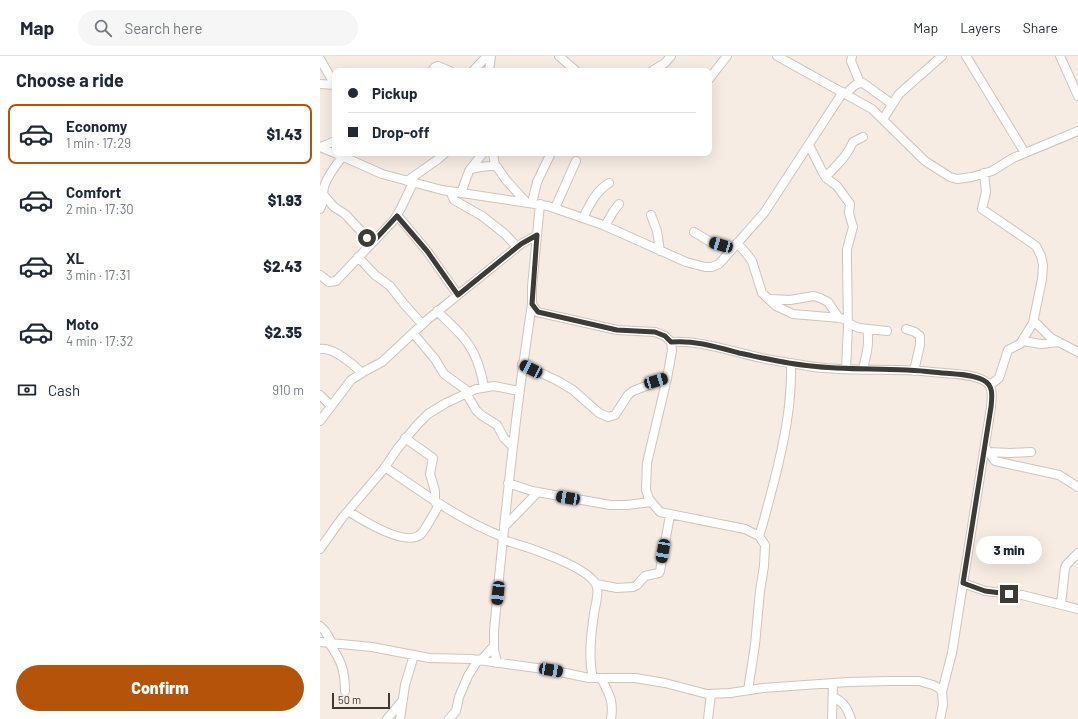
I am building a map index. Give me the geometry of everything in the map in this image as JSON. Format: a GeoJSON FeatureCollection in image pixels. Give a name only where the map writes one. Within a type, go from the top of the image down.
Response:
{"type":"FeatureCollection","features":[{"type":"Feature","properties":{"kind":"street"},"geometry":{"type":"LineString","coordinates":[[476,68],[487,56]]}},
{"type":"Feature","properties":{"kind":"street"},"geometry":{"type":"LineString","coordinates":[[489,68],[491,56]]}},
{"type":"Feature","properties":{"kind":"street"},"geometry":{"type":"LineString","coordinates":[[559,56],[573,68]]}},
{"type":"Feature","properties":{"kind":"street"},"geometry":{"type":"LineString","coordinates":[[657,68],[665,63],[671,56]]}},
{"type":"Feature","properties":{"kind":"street"},"geometry":{"type":"LineString","coordinates":[[712,75],[727,56]]}},
{"type":"Feature","properties":{"kind":"street"},"geometry":{"type":"LineString","coordinates":[[777,56],[872,109],[925,161],[941,173],[958,179],[972,177],[992,171],[1013,158],[1078,131]]}},
{"type":"Feature","properties":{"kind":"street"},"geometry":{"type":"LineString","coordinates":[[852,56],[851,61],[860,83]]}},
{"type":"Feature","properties":{"kind":"street"},"geometry":{"type":"LineString","coordinates":[[883,119],[899,94],[942,56]]}},
{"type":"Feature","properties":{"kind":"street"},"geometry":{"type":"LineString","coordinates":[[966,56],[1025,153]]}},
{"type":"Feature","properties":{"kind":"street"},"geometry":{"type":"LineString","coordinates":[[1060,56],[1078,96]]}},
{"type":"Feature","properties":{"kind":"street"},"geometry":{"type":"LineString","coordinates":[[320,60],[332,80]]}},
{"type":"Feature","properties":{"kind":"street"},"geometry":{"type":"LineString","coordinates":[[342,156],[382,174],[410,182],[461,193],[533,203],[555,208],[605,226],[686,262],[705,267],[712,267],[719,264],[764,213],[845,93],[860,83],[865,84],[892,104]]}},
{"type":"Feature","properties":{"kind":"street"},"geometry":{"type":"LineString","coordinates":[[320,84],[332,85]]}},
{"type":"Feature","properties":{"kind":"street"},"geometry":{"type":"LineString","coordinates":[[826,177],[846,157],[853,142],[863,137]]}},
{"type":"Feature","properties":{"kind":"street"},"geometry":{"type":"LineString","coordinates":[[321,147],[332,142]]}},
{"type":"Feature","properties":{"kind":"street"},"geometry":{"type":"LineString","coordinates":[[809,145],[826,177],[837,186],[850,204],[849,213],[853,227],[847,255],[848,322],[846,369]]}},
{"type":"Feature","properties":{"kind":"street"},"geometry":{"type":"LineString","coordinates":[[321,147],[332,152]]}},
{"type":"Feature","properties":{"kind":"street"},"geometry":{"type":"LineString","coordinates":[[320,209],[323,203],[323,189],[335,166],[338,156]]}},
{"type":"Feature","properties":{"kind":"street"},"geometry":{"type":"LineString","coordinates":[[320,275],[328,282],[336,281],[397,216],[410,182],[442,156]]}},
{"type":"Feature","properties":{"kind":"street"},"geometry":{"type":"LineString","coordinates":[[461,193],[470,169],[481,156]]}},
{"type":"Feature","properties":{"kind":"street"},"geometry":{"type":"LineString","coordinates":[[493,156],[495,166],[533,203]]}},
{"type":"Feature","properties":{"kind":"street"},"geometry":{"type":"LineString","coordinates":[[497,663],[494,646],[494,631],[508,483],[522,364],[532,304],[537,235],[533,203],[537,182],[550,156]]}},
{"type":"Feature","properties":{"kind":"street"},"geometry":{"type":"LineString","coordinates":[[555,208],[576,162]]}},
{"type":"Feature","properties":{"kind":"street"},"geometry":{"type":"LineString","coordinates":[[470,169],[495,166]]}},
{"type":"Feature","properties":{"kind":"street"},"geometry":{"type":"LineString","coordinates":[[984,173],[986,192],[982,208],[1036,246],[1041,256],[1043,265],[1042,279],[1034,321],[1023,341],[1008,350],[999,378],[990,385]]}},
{"type":"Feature","properties":{"kind":"street"},"geometry":{"type":"LineString","coordinates":[[583,218],[594,197],[609,183]]}},
{"type":"Feature","properties":{"kind":"street"},"geometry":{"type":"LineString","coordinates":[[450,191],[454,200],[482,216],[518,247]]}},
{"type":"Feature","properties":{"kind":"street"},"geometry":{"type":"LineString","coordinates":[[324,194],[334,207],[345,214],[372,243]]}},
{"type":"Feature","properties":{"kind":"street"},"geometry":{"type":"LineString","coordinates":[[605,226],[619,204]]}},
{"type":"Feature","properties":{"kind":"street"},"geometry":{"type":"LineString","coordinates":[[650,215],[657,231],[660,251]]}},
{"type":"Feature","properties":{"kind":"street"},"geometry":{"type":"LineString","coordinates":[[397,216],[427,251],[458,295]]}},
{"type":"Feature","properties":{"kind":"street"},"geometry":{"type":"LineString","coordinates":[[694,232],[712,243],[735,246],[746,253],[752,261],[762,293],[776,306],[794,314],[839,318],[859,328],[887,331]]}},
{"type":"Feature","properties":{"kind":"street"},"geometry":{"type":"LineString","coordinates":[[320,421],[351,380],[382,362],[437,311],[518,247],[537,235]]}},
{"type":"Feature","properties":{"kind":"street"},"geometry":{"type":"LineString","coordinates":[[358,257],[375,275],[390,286],[422,324]]}},
{"type":"Feature","properties":{"kind":"street"},"geometry":{"type":"LineString","coordinates":[[770,299],[790,300],[814,296],[828,302],[839,318]]}},
{"type":"Feature","properties":{"kind":"street"},"geometry":{"type":"LineString","coordinates":[[532,304],[538,312],[551,316],[617,330],[655,332],[665,336],[671,342],[672,351],[667,378],[647,463],[646,490],[649,499],[660,512],[745,529],[759,536],[765,545],[755,645],[748,690]]}},
{"type":"Feature","properties":{"kind":"street"},"geometry":{"type":"LineString","coordinates":[[437,311],[468,344],[475,354],[484,387]]}},
{"type":"Feature","properties":{"kind":"street"},"geometry":{"type":"LineString","coordinates":[[1034,321],[1051,338],[1078,352]]}},
{"type":"Feature","properties":{"kind":"street"},"geometry":{"type":"LineString","coordinates":[[863,369],[868,347],[867,329]]}},
{"type":"Feature","properties":{"kind":"street"},"geometry":{"type":"LineString","coordinates":[[906,329],[915,332],[920,336],[920,346],[914,371]]}},
{"type":"Feature","properties":{"kind":"street"},"geometry":{"type":"LineString","coordinates":[[414,333],[435,359],[444,374],[467,393],[476,410],[497,425],[504,438],[512,446]]}},
{"type":"Feature","properties":{"kind":"street"},"geometry":{"type":"LineString","coordinates":[[671,342],[681,341],[711,346],[757,357],[810,366],[846,369],[914,371],[965,376],[984,380],[990,385],[992,393],[987,449],[952,653],[942,692],[943,705],[940,719]]}},
{"type":"Feature","properties":{"kind":"street"},"geometry":{"type":"LineString","coordinates":[[1023,341],[1041,344],[1059,342]]}},
{"type":"Feature","properties":{"kind":"street"},"geometry":{"type":"LineString","coordinates":[[320,348],[328,349],[353,364],[362,373]]}},
{"type":"Feature","properties":{"kind":"street"},"geometry":{"type":"LineString","coordinates":[[759,536],[765,521],[787,428],[790,402],[791,363]]}},
{"type":"Feature","properties":{"kind":"street"},"geometry":{"type":"LineString","coordinates":[[522,364],[558,381],[573,390],[599,413],[608,416],[615,415],[633,391],[667,378]]}},
{"type":"Feature","properties":{"kind":"street"},"geometry":{"type":"LineString","coordinates":[[320,549],[348,511],[385,467],[405,438],[428,414],[446,403],[484,387],[494,386],[519,391]]}},
{"type":"Feature","properties":{"kind":"street"},"geometry":{"type":"LineString","coordinates":[[320,395],[331,406]]}},
{"type":"Feature","properties":{"kind":"street"},"geometry":{"type":"LineString","coordinates":[[348,511],[364,521],[399,537],[415,537],[421,534],[437,503],[430,474],[433,458],[405,438]]}},
{"type":"Feature","properties":{"kind":"street"},"geometry":{"type":"LineString","coordinates":[[987,449],[1010,453],[1031,452]]}},
{"type":"Feature","properties":{"kind":"street"},"geometry":{"type":"LineString","coordinates":[[987,449],[995,461],[1059,475],[1078,487]]}},
{"type":"Feature","properties":{"kind":"street"},"geometry":{"type":"LineString","coordinates":[[385,467],[437,503],[482,529],[503,539],[526,546],[561,560],[579,570],[594,581],[598,589],[592,632],[590,667],[610,697],[613,707],[611,719]]}},
{"type":"Feature","properties":{"kind":"street"},"geometry":{"type":"LineString","coordinates":[[508,483],[521,489],[610,506],[651,502]]}},
{"type":"Feature","properties":{"kind":"street"},"geometry":{"type":"LineString","coordinates":[[504,528],[538,492]]}},
{"type":"Feature","properties":{"kind":"street"},"geometry":{"type":"LineString","coordinates":[[596,584],[617,588],[633,587],[637,585],[645,576],[659,573],[670,515]]}},
{"type":"Feature","properties":{"kind":"street"},"geometry":{"type":"LineString","coordinates":[[1061,604],[1065,568],[1078,552]]}},
{"type":"Feature","properties":{"kind":"street"},"geometry":{"type":"LineString","coordinates":[[963,583],[985,591],[1022,595],[1078,609]]}},
{"type":"Feature","properties":{"kind":"street"},"geometry":{"type":"LineString","coordinates":[[320,626],[326,631],[339,658],[345,677],[345,691]]}},
{"type":"Feature","properties":{"kind":"street"},"geometry":{"type":"LineString","coordinates":[[320,642],[372,647],[430,658],[478,660],[551,670],[578,676],[653,680],[707,694],[730,693],[763,688],[888,680],[919,681],[933,685],[939,688],[942,692]]}},
{"type":"Feature","properties":{"kind":"street"},"geometry":{"type":"LineString","coordinates":[[449,719],[456,711],[459,697],[468,676],[478,660],[482,659],[494,646]]}},
{"type":"Feature","properties":{"kind":"street"},"geometry":{"type":"LineString","coordinates":[[400,719],[405,685],[414,655]]}},
{"type":"Feature","properties":{"kind":"street"},"geometry":{"type":"LineString","coordinates":[[832,719],[833,683]]}},
{"type":"Feature","properties":{"kind":"street"},"geometry":{"type":"LineString","coordinates":[[708,719],[711,694]]}},
{"type":"Feature","properties":{"kind":"street"},"geometry":{"type":"LineString","coordinates":[[833,697],[844,704],[851,719]]}},
{"type":"Feature","properties":{"kind":"street"},"geometry":{"type":"LineString","coordinates":[[387,719],[403,700]]}},
{"type":"Feature","properties":{"kind":"route"},"geometry":{"type":"LineString","coordinates":[[367,238],[372,243],[397,216],[417,238],[458,295],[521,244],[537,235],[532,287],[532,304],[538,312],[617,330],[655,332],[665,336],[671,342],[681,341],[711,346],[757,357],[810,366],[929,372],[965,376],[984,380],[990,385],[992,393],[991,407],[963,583],[985,591],[1009,594]]}}]}
